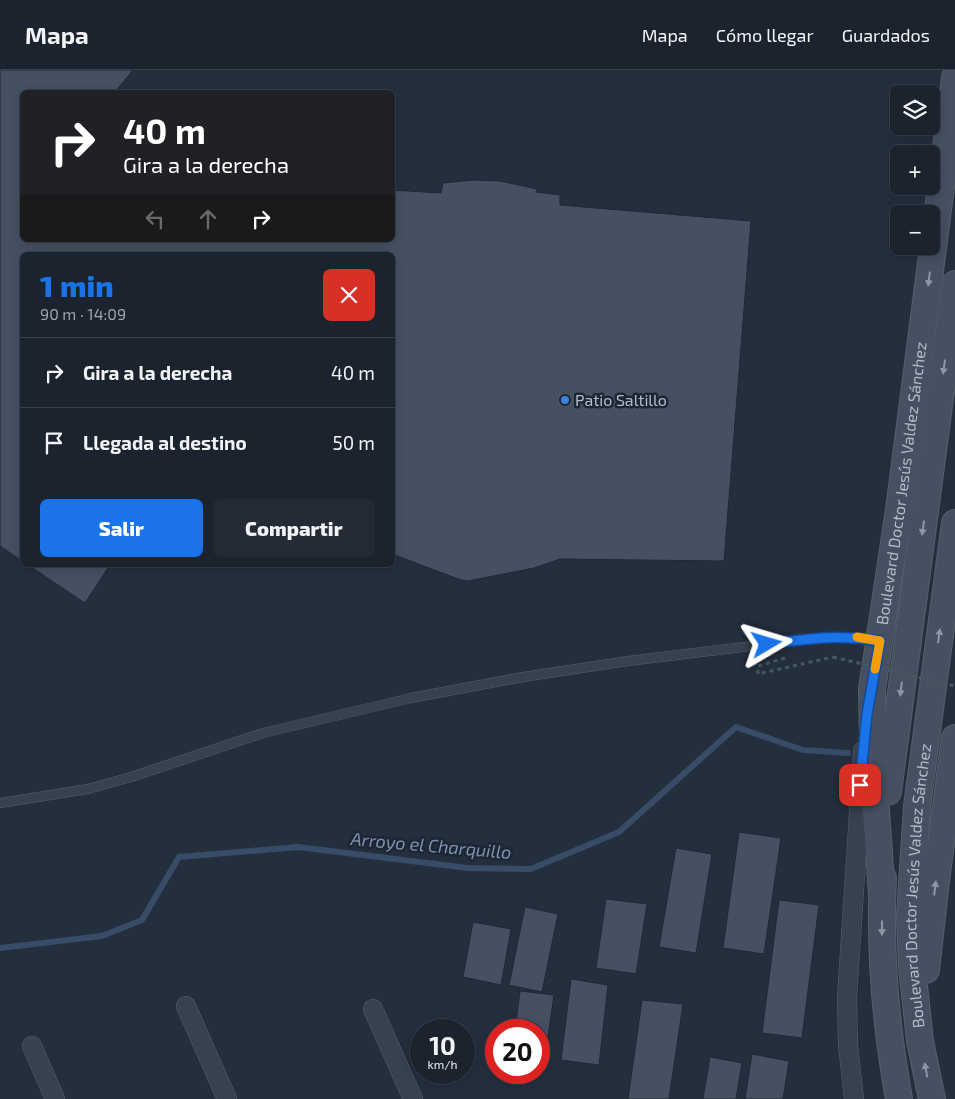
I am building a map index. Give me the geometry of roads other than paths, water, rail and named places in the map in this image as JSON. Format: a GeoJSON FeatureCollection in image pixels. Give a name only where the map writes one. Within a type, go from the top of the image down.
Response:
{"type":"FeatureCollection","features":[{"type":"Feature","properties":{"kind":"main road","name":"Boulevard Doctor Jesús Valdez Sánchez"},"geometry":{"type":"LineString","coordinates":[[872,690],[952,123],[955,77]]}},
{"type":"Feature","properties":{"kind":"main road","name":"Boulevard Doctor Jesús Valdez Sánchez"},"geometry":{"type":"LineString","coordinates":[[899,1099],[887,1023],[883,958],[882,895],[887,810],[891,766],[955,284]]}},
{"type":"Feature","properties":{"kind":"main road","name":"Boulevard Doctor Jesús Valdez Sánchez"},"geometry":{"type":"LineString","coordinates":[[932,1099],[920,1041],[912,967],[910,916],[917,806],[955,523]]}},
{"type":"Feature","properties":{"kind":"main road"},"geometry":{"type":"LineString","coordinates":[[872,690],[874,783],[882,895]]}},
{"type":"Feature","properties":{"kind":"main road","name":"Boulevard Doctor Jesús Valdez Sánchez"},"geometry":{"type":"LineString","coordinates":[[920,1041],[930,921],[948,836],[955,738]]}},
{"type":"Feature","properties":{"kind":"street","name":"Boulevard Doctor Jesús Valdez Sánchez"},"geometry":{"type":"LineString","coordinates":[[854,1099],[848,1045],[847,998],[861,766],[872,690]]}},
{"type":"Feature","properties":{"kind":"street"},"geometry":{"type":"LineString","coordinates":[[186,1006],[227,1099]]}},
{"type":"Feature","properties":{"kind":"street"},"geometry":{"type":"LineString","coordinates":[[373,1009],[413,1099]]}},
{"type":"Feature","properties":{"kind":"street"},"geometry":{"type":"LineString","coordinates":[[32,1046],[55,1099]]}},
{"type":"Feature","properties":{"kind":"lane"},"geometry":{"type":"LineString","coordinates":[[952,70],[955,77]]}},
{"type":"Feature","properties":{"kind":"lane"},"geometry":{"type":"LineString","coordinates":[[0,803],[88,789],[131,777],[263,733],[339,714],[460,688],[628,661],[833,636],[857,637],[880,641]]}},
{"type":"Feature","properties":{"kind":"waterway","name":"Arroyo el Charquillo"},"geometry":{"type":"LineString","coordinates":[[0,948],[102,936],[142,920],[179,857],[298,847],[468,868],[531,869],[619,832],[736,727],[803,750],[848,753]]}},
{"type":"Feature","properties":{"kind":"place","name":"Patio Saltillo"},"geometry":{"type":"Point","coordinates":[565,400]}}]}
